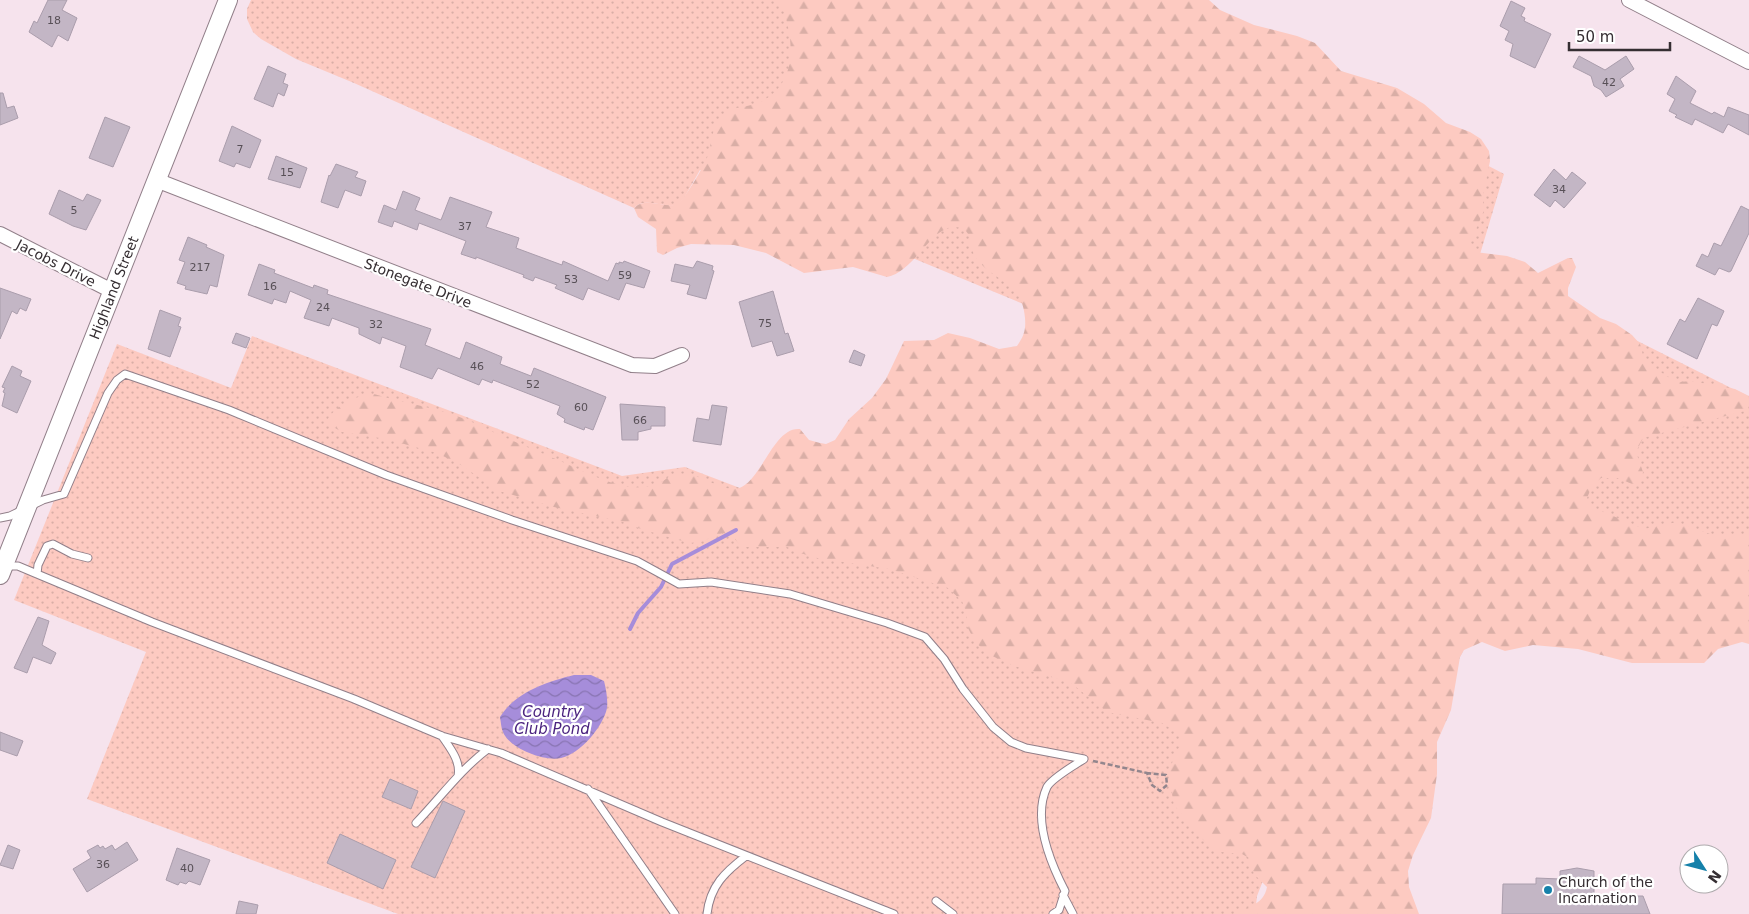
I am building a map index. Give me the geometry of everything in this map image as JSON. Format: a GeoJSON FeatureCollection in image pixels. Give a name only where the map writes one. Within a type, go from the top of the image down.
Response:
{"type":"FeatureCollection","features":[{"type":"Feature","properties":{"kind":"street"},"geometry":{"type":"LineString","coordinates":[[1628,0],[1749,62]]}},
{"type":"Feature","properties":{"kind":"street","name":"Highland Street"},"geometry":{"type":"LineString","coordinates":[[1,569],[27,508],[226,1]]}},
{"type":"Feature","properties":{"kind":"street","name":"Stonegate Drive"},"geometry":{"type":"LineString","coordinates":[[156,180],[632,365],[655,366],[682,355]]}},
{"type":"Feature","properties":{"kind":"street","name":"Jacobs Drive"},"geometry":{"type":"LineString","coordinates":[[0,234],[112,291]]}},
{"type":"Feature","properties":{"kind":"lane"},"geometry":{"type":"LineString","coordinates":[[0,518],[10,516],[43,500],[64,494],[108,393],[117,380],[125,374],[229,410],[386,475],[512,520],[606,550],[658,572],[679,584],[711,582],[790,594],[888,622],[925,637],[944,659],[962,689],[987,719],[1011,742],[1026,748],[1084,759]]}},
{"type":"Feature","properties":{"kind":"lane"},"geometry":{"type":"LineString","coordinates":[[37,574],[38,565],[47,546],[53,544],[72,554],[88,558]]}},
{"type":"Feature","properties":{"kind":"lane"},"geometry":{"type":"LineString","coordinates":[[1,569],[18,566],[160,626],[354,699],[442,736],[488,750],[588,789],[662,822],[894,914]]}},
{"type":"Feature","properties":{"kind":"lane"},"geometry":{"type":"LineString","coordinates":[[442,736],[460,768],[458,779]]}},
{"type":"Feature","properties":{"kind":"lane"},"geometry":{"type":"LineString","coordinates":[[416,823],[458,779],[469,764],[488,750]]}},
{"type":"Feature","properties":{"kind":"lane"},"geometry":{"type":"LineString","coordinates":[[1053,914],[1059,910],[1064,891],[1054,870],[1041,813],[1048,786],[1084,759]]}},
{"type":"Feature","properties":{"kind":"lane"},"geometry":{"type":"LineString","coordinates":[[588,789],[675,914]]}},
{"type":"Feature","properties":{"kind":"lane"},"geometry":{"type":"LineString","coordinates":[[706,914],[708,904],[723,874],[746,856]]}},
{"type":"Feature","properties":{"kind":"lane"},"geometry":{"type":"LineString","coordinates":[[1063,895],[1073,914]]}},
{"type":"Feature","properties":{"kind":"lane"},"geometry":{"type":"LineString","coordinates":[[936,901],[953,914]]}},
{"type":"Feature","properties":{"kind":"path"},"geometry":{"type":"LineString","coordinates":[[1084,759],[1166,775],[1167,785],[1160,791],[1152,785],[1148,773]]}},
{"type":"Feature","properties":{"kind":"green space"},"geometry":{"type":"Polygon","coordinates":[[[251,0],[1205,0],[1198,19],[1381,110],[1504,174],[1478,261],[1749,397],[1749,564],[1351,656],[1257,896],[1255,914],[398,914],[87,799],[146,652],[14,600],[117,344],[231,388],[252,336],[622,476],[685,467],[972,577],[1067,322],[700,170],[678,205],[644,203],[634,208],[296,59],[261,39],[253,32],[247,19],[247,9],[251,0]]]}},
{"type":"Feature","properties":{"kind":"green space"},"geometry":{"type":"Polygon","coordinates":[[[779,0],[1209,0],[1220,10],[1254,25],[1297,36],[1315,43],[1341,71],[1397,88],[1424,104],[1446,123],[1470,132],[1481,139],[1489,151],[1490,161],[1483,196],[1483,213],[1470,243],[1475,252],[1507,256],[1525,262],[1538,273],[1568,258],[1572,258],[1576,267],[1568,288],[1568,296],[1600,318],[1616,324],[1632,335],[1640,344],[1644,359],[1666,376],[1680,382],[1691,381],[1735,389],[1749,396],[1748,410],[1643,438],[1636,452],[1643,472],[1642,479],[1632,484],[1618,478],[1601,478],[1592,486],[1587,498],[1594,508],[1644,529],[1677,522],[1710,534],[1749,534],[1749,644],[1742,642],[1718,649],[1704,663],[1632,663],[1578,649],[1533,645],[1505,651],[1482,642],[1464,650],[1460,657],[1451,710],[1437,742],[1437,774],[1431,818],[1413,855],[1408,871],[1409,887],[1419,914],[1235,914],[1259,901],[1267,887],[1254,874],[1249,858],[1242,854],[1211,849],[1174,805],[1169,777],[1173,759],[1181,744],[1179,734],[1162,723],[1107,712],[1071,683],[1014,666],[990,655],[975,642],[966,624],[967,615],[962,601],[948,588],[889,569],[811,557],[787,547],[742,547],[732,536],[723,533],[700,542],[689,543],[623,522],[554,507],[499,491],[461,465],[437,453],[386,439],[342,432],[330,425],[328,419],[336,410],[355,398],[374,394],[460,417],[593,476],[620,485],[639,487],[655,485],[675,474],[680,474],[692,475],[732,489],[742,487],[750,480],[781,437],[790,431],[800,429],[809,440],[820,443],[826,444],[835,440],[849,419],[872,398],[886,379],[904,341],[934,340],[948,333],[970,338],[999,349],[1017,346],[1025,329],[1023,306],[1019,297],[1013,289],[991,273],[976,258],[968,234],[961,228],[945,229],[929,242],[905,267],[887,277],[853,267],[804,273],[766,253],[734,245],[691,244],[663,255],[657,252],[656,229],[638,217],[634,208],[639,204],[645,203],[674,205],[679,203],[690,189],[705,162],[714,129],[720,118],[734,109],[758,103],[772,95],[781,85],[787,72],[790,58],[790,43],[788,28],[779,0]]]}},
{"type":"Feature","properties":{"kind":"water","name":"Country Club Pond"},"geometry":{"type":"Polygon","coordinates":[[[574,675],[591,675],[604,681],[607,694],[607,708],[601,723],[590,739],[576,751],[554,759],[537,756],[512,743],[502,730],[500,717],[507,708],[532,689],[574,675]]]}},
{"type":"Feature","properties":{"kind":"building"},"geometry":{"type":"Polygon","coordinates":[[[48,0],[67,0],[62,10],[77,18],[68,41],[58,35],[52,47],[29,32],[34,21],[37,23],[48,0]]]}},
{"type":"Feature","properties":{"kind":"building"},"geometry":{"type":"Polygon","coordinates":[[[1511,1],[1525,8],[1521,16],[1525,18],[1524,21],[1551,34],[1535,68],[1510,56],[1513,44],[1505,40],[1509,31],[1500,26],[1511,1]]]}},
{"type":"Feature","properties":{"kind":"building"},"geometry":{"type":"Polygon","coordinates":[[[1579,56],[1605,70],[1626,56],[1634,69],[1620,79],[1624,86],[1606,97],[1601,90],[1594,86],[1591,76],[1573,67],[1579,56]]]}},
{"type":"Feature","properties":{"kind":"building"},"geometry":{"type":"Polygon","coordinates":[[[268,66],[286,74],[283,83],[288,85],[284,96],[278,93],[273,107],[254,99],[268,66]]]}},
{"type":"Feature","properties":{"kind":"building"},"geometry":{"type":"Polygon","coordinates":[[[1676,76],[1696,91],[1690,103],[1712,114],[1714,112],[1724,117],[1728,107],[1749,115],[1749,135],[1728,124],[1723,133],[1695,119],[1692,125],[1675,117],[1677,115],[1669,111],[1675,99],[1667,94],[1676,76]]]}},
{"type":"Feature","properties":{"kind":"building"},"geometry":{"type":"Polygon","coordinates":[[[0,93],[3,93],[7,108],[14,106],[18,118],[0,125],[0,93]]]}},
{"type":"Feature","properties":{"kind":"building"},"geometry":{"type":"Polygon","coordinates":[[[105,117],[130,127],[113,167],[89,158],[105,117]]]}},
{"type":"Feature","properties":{"kind":"building"},"geometry":{"type":"Polygon","coordinates":[[[232,126],[261,140],[250,168],[236,163],[234,167],[219,161],[232,126]]]}},
{"type":"Feature","properties":{"kind":"building"},"geometry":{"type":"Polygon","coordinates":[[[276,156],[307,168],[300,188],[268,179],[276,156]]]}},
{"type":"Feature","properties":{"kind":"building"},"geometry":{"type":"Polygon","coordinates":[[[336,164],[358,172],[355,177],[366,181],[361,196],[345,190],[338,208],[321,202],[329,175],[336,164]]]}},
{"type":"Feature","properties":{"kind":"building"},"geometry":{"type":"Polygon","coordinates":[[[1554,169],[1566,180],[1572,172],[1586,183],[1564,208],[1555,200],[1550,207],[1534,195],[1554,169]]]}},
{"type":"Feature","properties":{"kind":"building"},"geometry":{"type":"Polygon","coordinates":[[[59,190],[83,201],[87,194],[101,200],[86,230],[49,214],[59,190]]]}},
{"type":"Feature","properties":{"kind":"building"},"geometry":{"type":"Polygon","coordinates":[[[403,191],[420,198],[415,210],[441,220],[450,197],[492,212],[486,227],[519,238],[516,248],[562,265],[563,261],[608,281],[616,263],[619,264],[619,262],[623,263],[624,261],[650,271],[644,288],[626,283],[619,300],[588,288],[583,300],[555,288],[557,285],[535,277],[533,281],[523,277],[524,275],[476,257],[476,259],[461,254],[466,241],[419,223],[417,230],[394,221],[392,227],[378,222],[384,205],[396,210],[403,191]]]}},
{"type":"Feature","properties":{"kind":"building"},"geometry":{"type":"Polygon","coordinates":[[[1741,206],[1749,210],[1749,233],[1731,271],[1719,268],[1715,275],[1696,266],[1702,254],[1708,257],[1714,243],[1721,246],[1741,206]]]}},
{"type":"Feature","properties":{"kind":"building"},"geometry":{"type":"Polygon","coordinates":[[[188,237],[224,255],[217,287],[210,285],[207,294],[185,289],[186,286],[177,283],[185,262],[179,260],[188,237]]]}},
{"type":"Feature","properties":{"kind":"building"},"geometry":{"type":"Polygon","coordinates":[[[697,261],[713,266],[712,270],[714,271],[706,299],[687,294],[690,285],[671,281],[675,264],[693,268],[697,261]]]}},
{"type":"Feature","properties":{"kind":"building"},"geometry":{"type":"Polygon","coordinates":[[[259,264],[275,270],[274,273],[313,288],[314,285],[328,290],[327,294],[431,329],[425,345],[460,359],[466,342],[502,357],[500,364],[531,376],[534,368],[606,397],[593,430],[585,427],[584,430],[564,422],[565,419],[557,414],[560,406],[493,380],[492,383],[482,379],[479,385],[438,368],[432,379],[400,367],[406,346],[382,337],[380,344],[359,334],[359,328],[332,318],[329,326],[304,318],[311,300],[290,291],[286,303],[274,299],[272,304],[248,295],[259,264]]]}},
{"type":"Feature","properties":{"kind":"building"},"geometry":{"type":"Polygon","coordinates":[[[0,288],[31,299],[26,311],[20,308],[17,314],[12,311],[0,339],[0,288]]]}},
{"type":"Feature","properties":{"kind":"building"},"geometry":{"type":"Polygon","coordinates":[[[773,291],[785,334],[788,333],[794,351],[777,356],[772,341],[752,347],[739,302],[773,291]]]}},
{"type":"Feature","properties":{"kind":"building"},"geometry":{"type":"Polygon","coordinates":[[[1698,298],[1724,311],[1717,326],[1712,324],[1697,359],[1667,344],[1680,319],[1685,322],[1698,298]]]}},
{"type":"Feature","properties":{"kind":"building"},"geometry":{"type":"Polygon","coordinates":[[[160,310],[181,318],[178,326],[181,327],[170,357],[148,349],[160,310]]]}},
{"type":"Feature","properties":{"kind":"building"},"geometry":{"type":"Polygon","coordinates":[[[236,333],[250,338],[246,348],[232,343],[236,333]]]}},
{"type":"Feature","properties":{"kind":"building"},"geometry":{"type":"Polygon","coordinates":[[[854,350],[865,355],[861,366],[849,362],[854,350]]]}},
{"type":"Feature","properties":{"kind":"building"},"geometry":{"type":"Polygon","coordinates":[[[12,366],[22,371],[20,376],[31,381],[17,413],[2,406],[5,388],[2,387],[12,366]]]}},
{"type":"Feature","properties":{"kind":"building"},"geometry":{"type":"Polygon","coordinates":[[[620,404],[665,407],[665,426],[651,426],[651,429],[638,432],[638,440],[622,440],[620,404]]]}},
{"type":"Feature","properties":{"kind":"building"},"geometry":{"type":"Polygon","coordinates":[[[712,405],[727,407],[721,445],[693,441],[697,418],[709,420],[712,405]]]}},
{"type":"Feature","properties":{"kind":"building"},"geometry":{"type":"Polygon","coordinates":[[[38,617],[49,621],[42,645],[56,653],[51,664],[33,657],[27,673],[14,668],[38,617]]]}},
{"type":"Feature","properties":{"kind":"building"},"geometry":{"type":"Polygon","coordinates":[[[0,732],[23,741],[17,756],[0,750],[0,732]]]}},
{"type":"Feature","properties":{"kind":"building"},"geometry":{"type":"Polygon","coordinates":[[[390,779],[418,791],[411,809],[382,797],[390,779]]]}},
{"type":"Feature","properties":{"kind":"building"},"geometry":{"type":"Polygon","coordinates":[[[443,801],[465,811],[435,878],[411,867],[443,801]]]}},
{"type":"Feature","properties":{"kind":"building"},"geometry":{"type":"Polygon","coordinates":[[[340,834],[396,860],[383,889],[327,863],[340,834]]]}},
{"type":"Feature","properties":{"kind":"building"},"geometry":{"type":"Polygon","coordinates":[[[127,842],[138,860],[87,892],[73,869],[91,858],[87,851],[98,845],[100,848],[103,846],[105,849],[112,845],[115,850],[127,842]]]}},
{"type":"Feature","properties":{"kind":"building"},"geometry":{"type":"Polygon","coordinates":[[[8,845],[20,850],[13,869],[0,865],[8,845]]]}},
{"type":"Feature","properties":{"kind":"building"},"geometry":{"type":"Polygon","coordinates":[[[177,848],[210,860],[200,885],[189,881],[186,884],[180,882],[178,885],[166,880],[177,848]]]}},
{"type":"Feature","properties":{"kind":"building","name":"Church of the Incarnation"},"geometry":{"type":"Polygon","coordinates":[[[1577,868],[1594,871],[1594,896],[1643,896],[1650,914],[1502,914],[1503,884],[1536,884],[1536,878],[1560,879],[1560,871],[1577,868]]]}},
{"type":"Feature","properties":{"kind":"building"},"geometry":{"type":"Polygon","coordinates":[[[239,901],[258,905],[256,914],[236,914],[239,901]]]}},
{"type":"Feature","properties":{"kind":"waterway"},"geometry":{"type":"LineString","coordinates":[[630,629],[638,613],[661,587],[672,564],[736,530]]}},
{"type":"Feature","properties":{"kind":"place","name":"Church of the Incarnation"},"geometry":{"type":"Point","coordinates":[1548,890]}}]}
